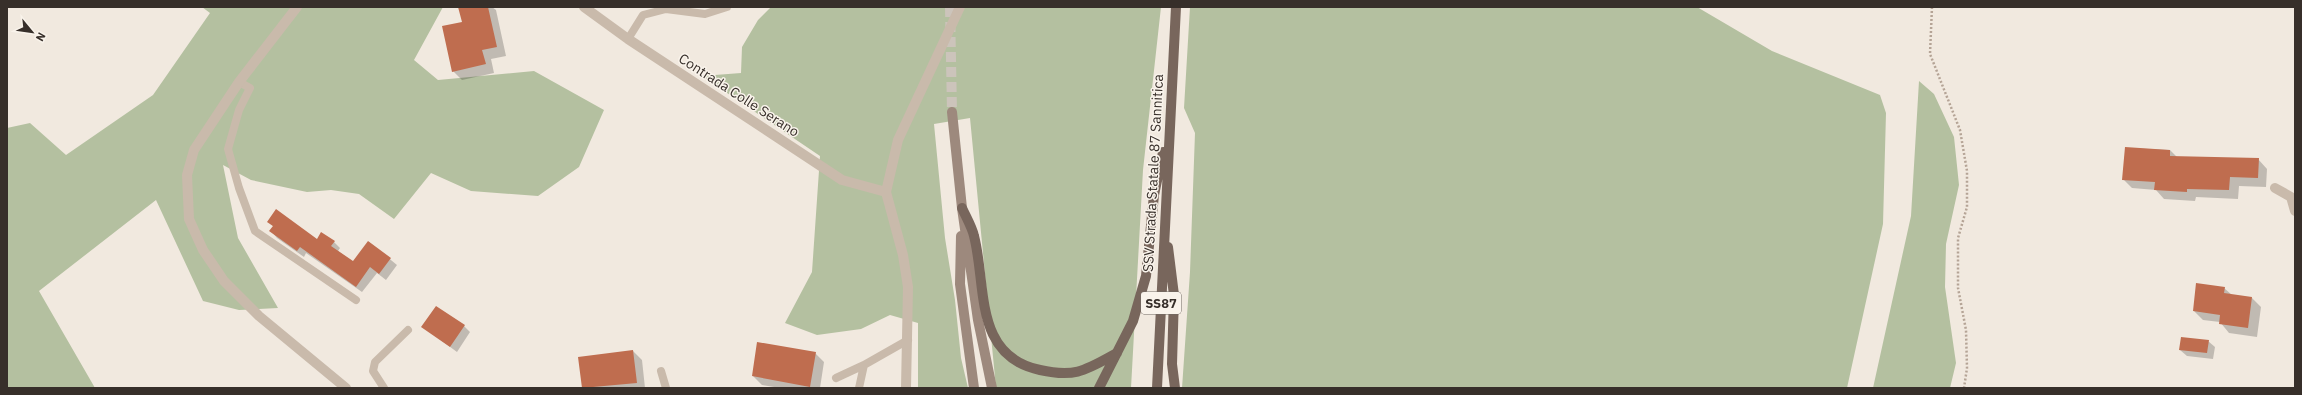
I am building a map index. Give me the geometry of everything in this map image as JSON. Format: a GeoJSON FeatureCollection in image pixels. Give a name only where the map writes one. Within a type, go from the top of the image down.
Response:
{"type":"FeatureCollection","features":[{"type":"Feature","properties":{"kind":"main road","name":"SSV Strada Statale 87 Sannitica"},"geometry":{"type":"LineString","coordinates":[[1157,388],[1176,7]]}},
{"type":"Feature","properties":{"kind":"main road"},"geometry":{"type":"LineString","coordinates":[[952,112],[962,208],[978,320],[992,388]]}},
{"type":"Feature","properties":{"kind":"main road"},"geometry":{"type":"LineString","coordinates":[[1098,388],[1133,321],[1146,276],[1154,195],[1170,121]]}},
{"type":"Feature","properties":{"kind":"main road"},"geometry":{"type":"LineString","coordinates":[[962,208],[974,236],[986,320],[994,338],[1006,355],[1031,368],[1061,374],[1086,370],[1117,353]]}},
{"type":"Feature","properties":{"kind":"main road"},"geometry":{"type":"LineString","coordinates":[[962,208],[960,284],[974,388]]}},
{"type":"Feature","properties":{"kind":"main road"},"geometry":{"type":"LineString","coordinates":[[1165,218],[1174,295],[1172,364],[1175,388]]}},
{"type":"Feature","properties":{"kind":"street"},"geometry":{"type":"LineString","coordinates":[[297,7],[239,82],[194,150],[187,175],[190,219],[203,250],[224,281],[259,316],[346,388]]}},
{"type":"Feature","properties":{"kind":"street","name":"Contrada Colle Serano"},"geometry":{"type":"LineString","coordinates":[[584,7],[628,39],[842,180],[886,192]]}},
{"type":"Feature","properties":{"kind":"street"},"geometry":{"type":"LineString","coordinates":[[906,388],[908,287],[903,255],[886,192],[898,140],[960,7]]}},
{"type":"Feature","properties":{"kind":"street"},"geometry":{"type":"LineString","coordinates":[[2275,188],[2291,197],[2295,211]]}},
{"type":"Feature","properties":{"kind":"lane"},"geometry":{"type":"LineString","coordinates":[[628,39],[643,15],[666,9],[705,14],[727,7]]}},
{"type":"Feature","properties":{"kind":"lane"},"geometry":{"type":"LineString","coordinates":[[239,82],[250,88],[239,110],[228,148],[239,188],[255,231],[356,300]]}},
{"type":"Feature","properties":{"kind":"lane"},"geometry":{"type":"LineString","coordinates":[[384,388],[373,371],[375,362],[408,330]]}},
{"type":"Feature","properties":{"kind":"lane"},"geometry":{"type":"LineString","coordinates":[[836,378],[864,365],[908,340]]}},
{"type":"Feature","properties":{"kind":"lane"},"geometry":{"type":"LineString","coordinates":[[859,388],[864,365]]}},
{"type":"Feature","properties":{"kind":"lane"},"geometry":{"type":"LineString","coordinates":[[661,371],[666,388]]}},
{"type":"Feature","properties":{"kind":"path"},"geometry":{"type":"LineString","coordinates":[[1932,7],[1930,54],[1960,130],[1967,171],[1967,208],[1958,238],[1958,288],[1966,330],[1967,361],[1964,388]]}},
{"type":"Feature","properties":{"kind":"green space"},"geometry":{"type":"Polygon","coordinates":[[[202,7],[443,7],[414,60],[438,80],[534,71],[604,110],[579,167],[538,196],[471,191],[431,173],[394,219],[359,194],[331,190],[307,192],[251,180],[223,165],[238,238],[278,308],[239,310],[203,301],[156,200],[39,291],[95,388],[7,388],[7,128],[30,123],[66,155],[153,95],[210,13],[202,7]]]}},
{"type":"Feature","properties":{"kind":"green space"},"geometry":{"type":"Polygon","coordinates":[[[771,7],[1161,7],[1143,170],[1131,388],[996,388],[970,118],[934,124],[945,238],[955,300],[961,358],[968,388],[918,388],[918,323],[890,315],[861,329],[817,335],[785,323],[812,272],[820,156],[702,76],[741,73],[742,47],[758,20],[771,7]]]}},
{"type":"Feature","properties":{"kind":"green space"},"geometry":{"type":"Polygon","coordinates":[[[1190,7],[1697,7],[1772,51],[1880,95],[1886,113],[1883,224],[1847,388],[1182,388],[1190,272],[1195,133],[1184,108],[1190,7]]]}},
{"type":"Feature","properties":{"kind":"green space"},"geometry":{"type":"Polygon","coordinates":[[[1919,81],[1934,94],[1954,137],[1959,185],[1946,244],[1945,287],[1956,363],[1950,388],[1873,388],[1911,216],[1919,81]]]}},
{"type":"Feature","properties":{"kind":"building"},"geometry":{"type":"Polygon","coordinates":[[[458,7],[488,7],[497,47],[482,50],[486,64],[452,72],[442,26],[462,22],[458,7]]]}},
{"type":"Feature","properties":{"kind":"building"},"geometry":{"type":"Polygon","coordinates":[[[2125,147],[2170,150],[2170,156],[2259,158],[2258,178],[2230,177],[2229,190],[2187,189],[2187,192],[2154,190],[2155,182],[2122,180],[2125,147]]]}},
{"type":"Feature","properties":{"kind":"building"},"geometry":{"type":"Polygon","coordinates":[[[276,209],[317,239],[321,232],[335,241],[331,246],[353,261],[368,241],[391,258],[379,274],[370,267],[356,287],[300,247],[297,251],[269,231],[273,226],[267,222],[276,209]]]}},
{"type":"Feature","properties":{"kind":"building"},"geometry":{"type":"Polygon","coordinates":[[[2196,283],[2225,287],[2224,293],[2252,297],[2248,328],[2219,324],[2220,315],[2193,311],[2196,283]]]}},
{"type":"Feature","properties":{"kind":"building"},"geometry":{"type":"Polygon","coordinates":[[[436,306],[465,325],[450,347],[421,327],[436,306]]]}},
{"type":"Feature","properties":{"kind":"building"},"geometry":{"type":"Polygon","coordinates":[[[2181,337],[2209,340],[2207,353],[2179,350],[2181,337]]]}},
{"type":"Feature","properties":{"kind":"building"},"geometry":{"type":"Polygon","coordinates":[[[757,342],[816,352],[810,387],[752,376],[757,342]]]}},
{"type":"Feature","properties":{"kind":"building"},"geometry":{"type":"Polygon","coordinates":[[[633,350],[637,383],[582,388],[578,357],[633,350]]]}},
{"type":"Feature","properties":{"kind":"tunnel"},"geometry":{"type":"LineString","coordinates":[[950,7],[952,112]]}}]}
